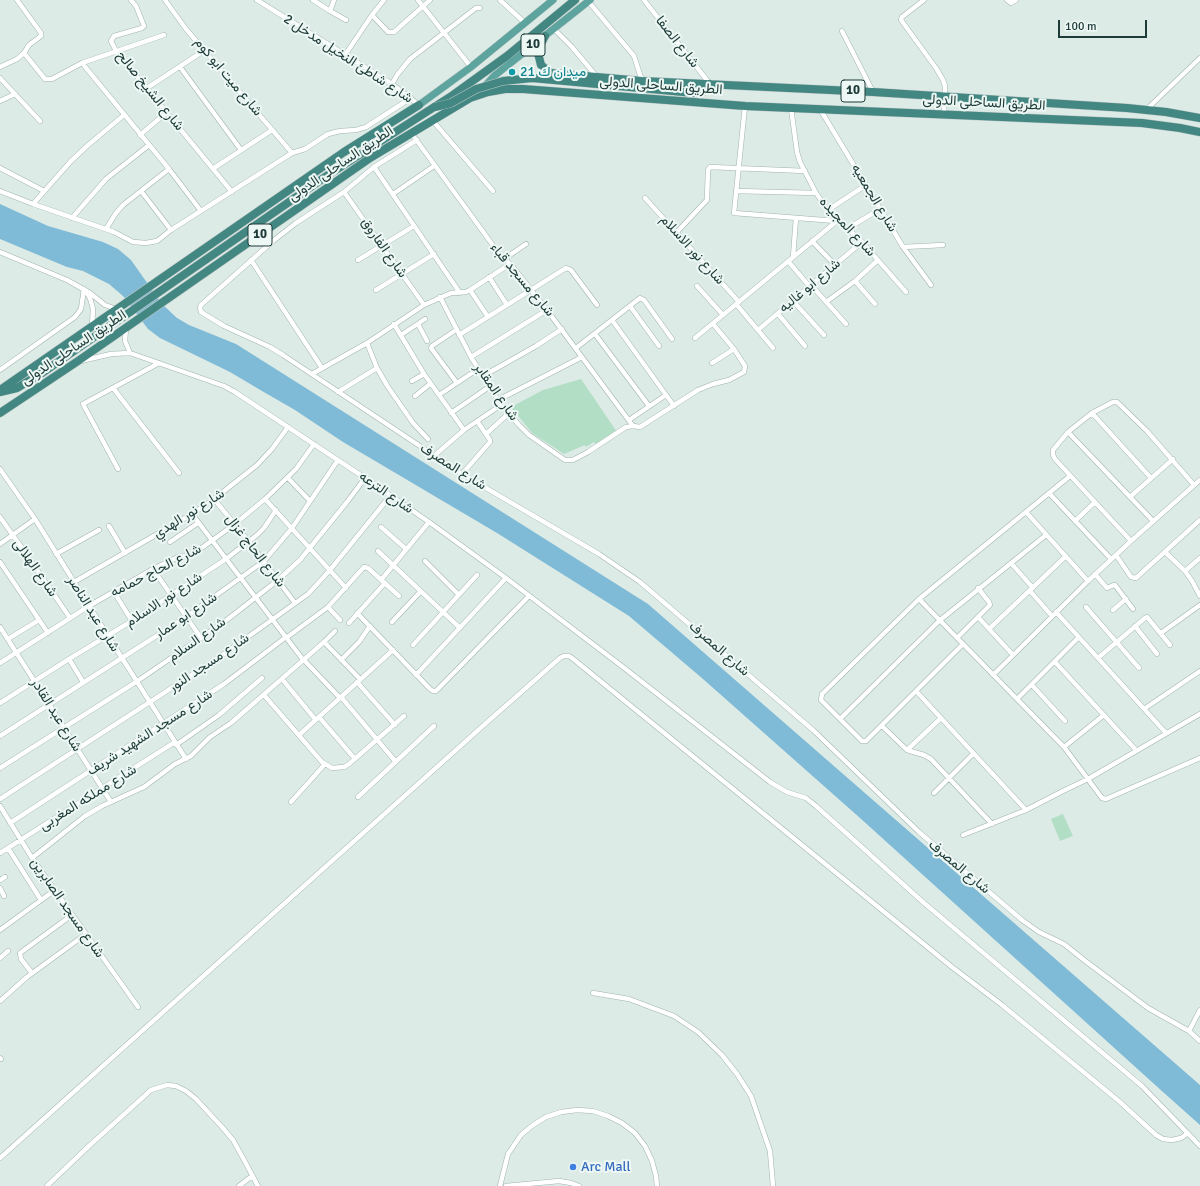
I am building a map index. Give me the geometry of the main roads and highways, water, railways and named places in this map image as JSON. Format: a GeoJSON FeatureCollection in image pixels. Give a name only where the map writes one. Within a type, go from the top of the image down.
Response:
{"type":"FeatureCollection","features":[{"type":"Feature","properties":{"kind":"highway"},"geometry":{"type":"LineString","coordinates":[[0,391],[10,390],[24,384],[360,154],[435,107],[489,69],[575,0]]}},
{"type":"Feature","properties":{"kind":"highway","name":"الطريق الساحلى الدولى"},"geometry":{"type":"LineString","coordinates":[[545,36],[539,47],[538,54],[542,65],[551,73],[642,81],[873,92],[1147,110],[1200,118]]}},
{"type":"Feature","properties":{"kind":"highway"},"geometry":{"type":"LineString","coordinates":[[435,107],[451,103],[476,89],[503,81],[532,78],[694,93],[703,92],[710,84]]}},
{"type":"Feature","properties":{"kind":"highway","name":"الطريق الساحلى الدولى"},"geometry":{"type":"LineString","coordinates":[[0,413],[126,328],[366,161],[414,137],[433,121],[470,98],[496,90],[523,89],[745,106],[1142,124],[1173,127],[1200,132]]}},
{"type":"Feature","properties":{"kind":"highway","name":"الطريق الساحلى الدولى"},"geometry":{"type":"LineString","coordinates":[[0,391],[165,274],[344,152],[419,105]]}},
{"type":"Feature","properties":{"kind":"main road","name":"10"},"geometry":{"type":"LineString","coordinates":[[419,105],[471,67],[553,0]]}},
{"type":"Feature","properties":{"kind":"main road","name":"10"},"geometry":{"type":"LineString","coordinates":[[479,94],[494,76],[589,1]]}},
{"type":"Feature","properties":{"kind":"water"},"geometry":{"type":"Polygon","coordinates":[[[0,204],[48,226],[103,242],[118,249],[131,260],[162,304],[177,318],[189,325],[236,344],[648,604],[1200,1085],[1200,1125],[860,818],[703,679],[629,616],[497,533],[343,442],[295,410],[230,372],[160,338],[148,329],[123,296],[109,284],[83,271],[67,267],[0,239],[0,204]]]}},
{"type":"Feature","properties":{"kind":"place","name":"ميدان ك 21"},"geometry":{"type":"Point","coordinates":[512,72]}},
{"type":"Feature","properties":{"kind":"place","name":"Arc Mall"},"geometry":{"type":"Point","coordinates":[573,1167]}}]}
